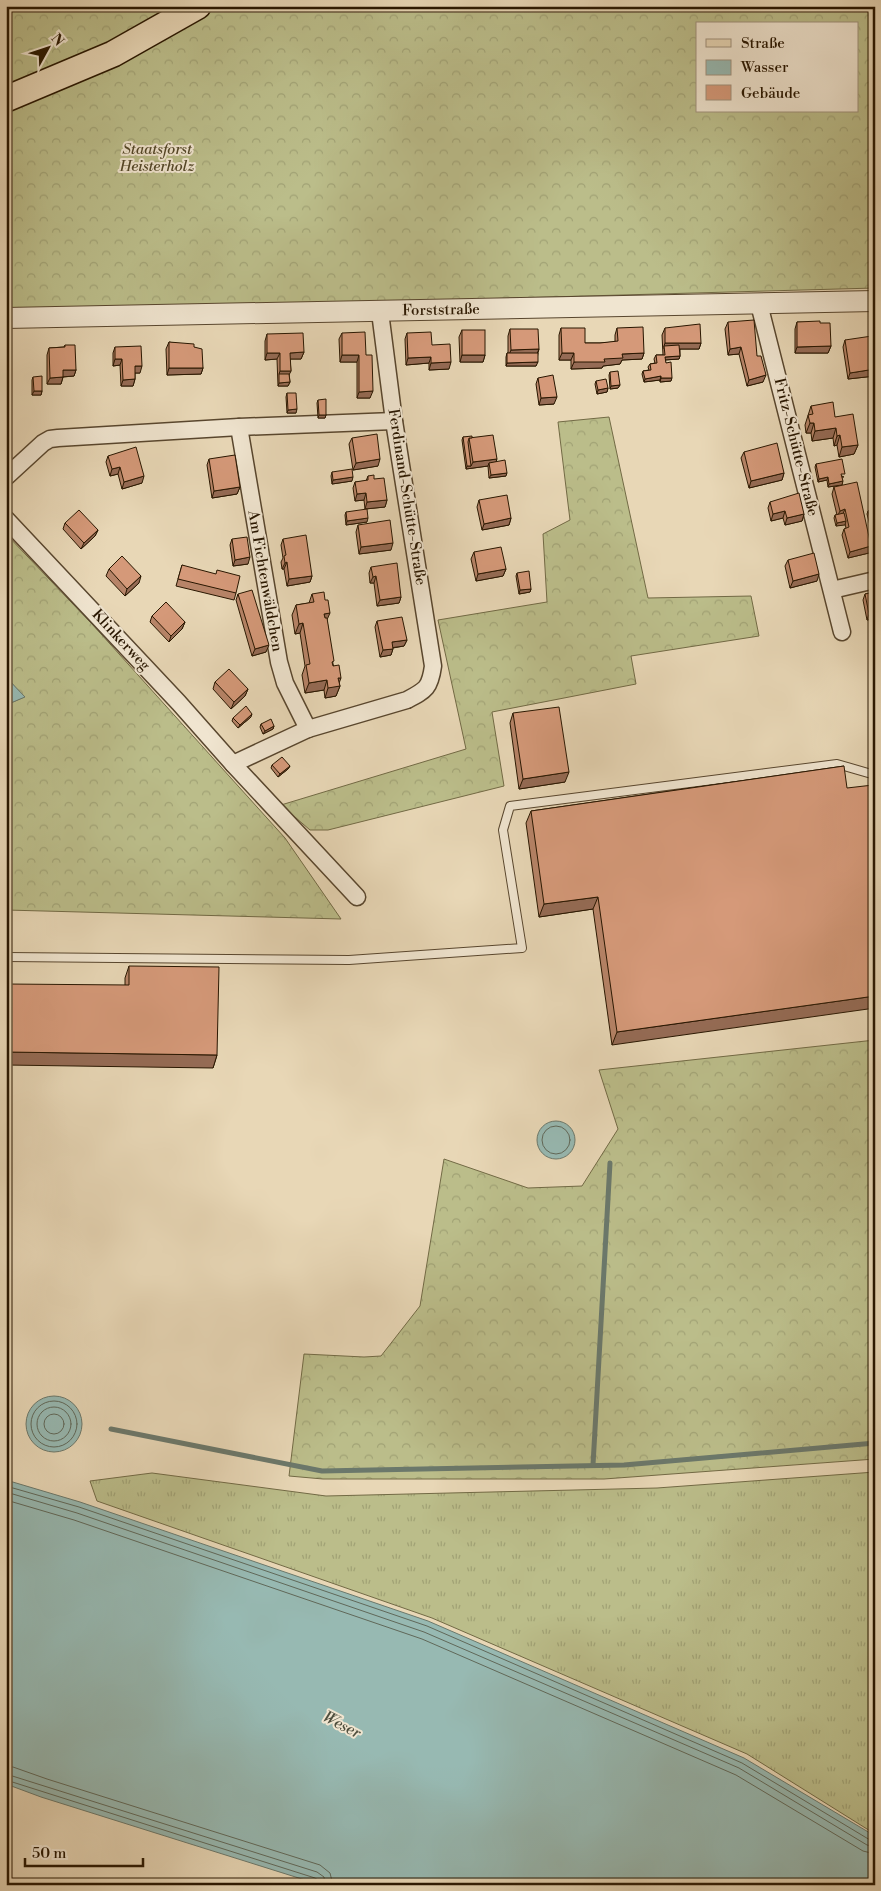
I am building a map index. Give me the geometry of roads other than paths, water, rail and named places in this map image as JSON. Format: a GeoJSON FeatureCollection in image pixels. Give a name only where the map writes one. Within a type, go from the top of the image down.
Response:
{"type":"FeatureCollection","features":[{"type":"Feature","properties":{"kind":"main road"},"geometry":{"type":"LineString","coordinates":[[6,99],[113,54],[198,6]]}},
{"type":"Feature","properties":{"kind":"street","name":"Forststraße"},"geometry":{"type":"LineString","coordinates":[[6,318],[875,301]]}},
{"type":"Feature","properties":{"kind":"street","name":"Fritz-Schütte-Straße"},"geometry":{"type":"LineString","coordinates":[[759,304],[842,632]]}},
{"type":"Feature","properties":{"kind":"street","name":"Ferdinand-Schütte-Straße"},"geometry":{"type":"LineString","coordinates":[[308,729],[407,700],[421,693],[430,683],[433,666],[394,421],[380,312]]}},
{"type":"Feature","properties":{"kind":"street"},"geometry":{"type":"LineString","coordinates":[[6,477],[50,439],[239,427],[394,421]]}},
{"type":"Feature","properties":{"kind":"street","name":"Am Fichtenwäldchen"},"geometry":{"type":"LineString","coordinates":[[239,427],[279,662],[286,683],[308,729]]}},
{"type":"Feature","properties":{"kind":"street","name":"Klinkerweg"},"geometry":{"type":"LineString","coordinates":[[6,519],[357,897]]}},
{"type":"Feature","properties":{"kind":"street"},"geometry":{"type":"LineString","coordinates":[[832,590],[875,580]]}},
{"type":"Feature","properties":{"kind":"street"},"geometry":{"type":"LineString","coordinates":[[233,764],[308,729]]}},
{"type":"Feature","properties":{"kind":"lane"},"geometry":{"type":"LineString","coordinates":[[6,957],[349,960],[522,948],[503,830],[510,806],[837,764],[875,775]]}},
{"type":"Feature","properties":{"kind":"water"},"geometry":{"type":"Polygon","coordinates":[[[6,677],[25,697],[6,705],[6,677]]]}},
{"type":"Feature","properties":{"kind":"water"},"geometry":{"type":"Polygon","coordinates":[[[556,1121],[563,1122],[569,1127],[574,1133],[574,1147],[569,1153],[563,1158],[556,1159],[549,1158],[543,1153],[538,1147],[537,1140],[538,1133],[543,1127],[549,1122],[556,1121]]]}},
{"type":"Feature","properties":{"kind":"water"},"geometry":{"type":"Polygon","coordinates":[[[48,1396],[60,1396],[70,1400],[78,1408],[82,1424],[78,1440],[70,1448],[60,1452],[48,1452],[38,1448],[30,1440],[26,1430],[26,1418],[30,1408],[38,1400],[48,1396]]]}},
{"type":"Feature","properties":{"kind":"water","name":"Weser"},"geometry":{"type":"Polygon","coordinates":[[[6,1480],[80,1502],[428,1621],[744,1758],[875,1836],[875,1885],[321,1885],[41,1797],[6,1784],[6,1480]]]}},
{"type":"Feature","properties":{"kind":"waterway"},"geometry":{"type":"LineString","coordinates":[[593,1465],[610,1163]]}},
{"type":"Feature","properties":{"kind":"waterway"},"geometry":{"type":"LineString","coordinates":[[111,1429],[322,1471],[624,1465],[875,1443]]}},
{"type":"Feature","properties":{"kind":"park label","name":"Staatsforst Heisterholz"},"geometry":{"type":"Point","coordinates":[157,158]}}]}
